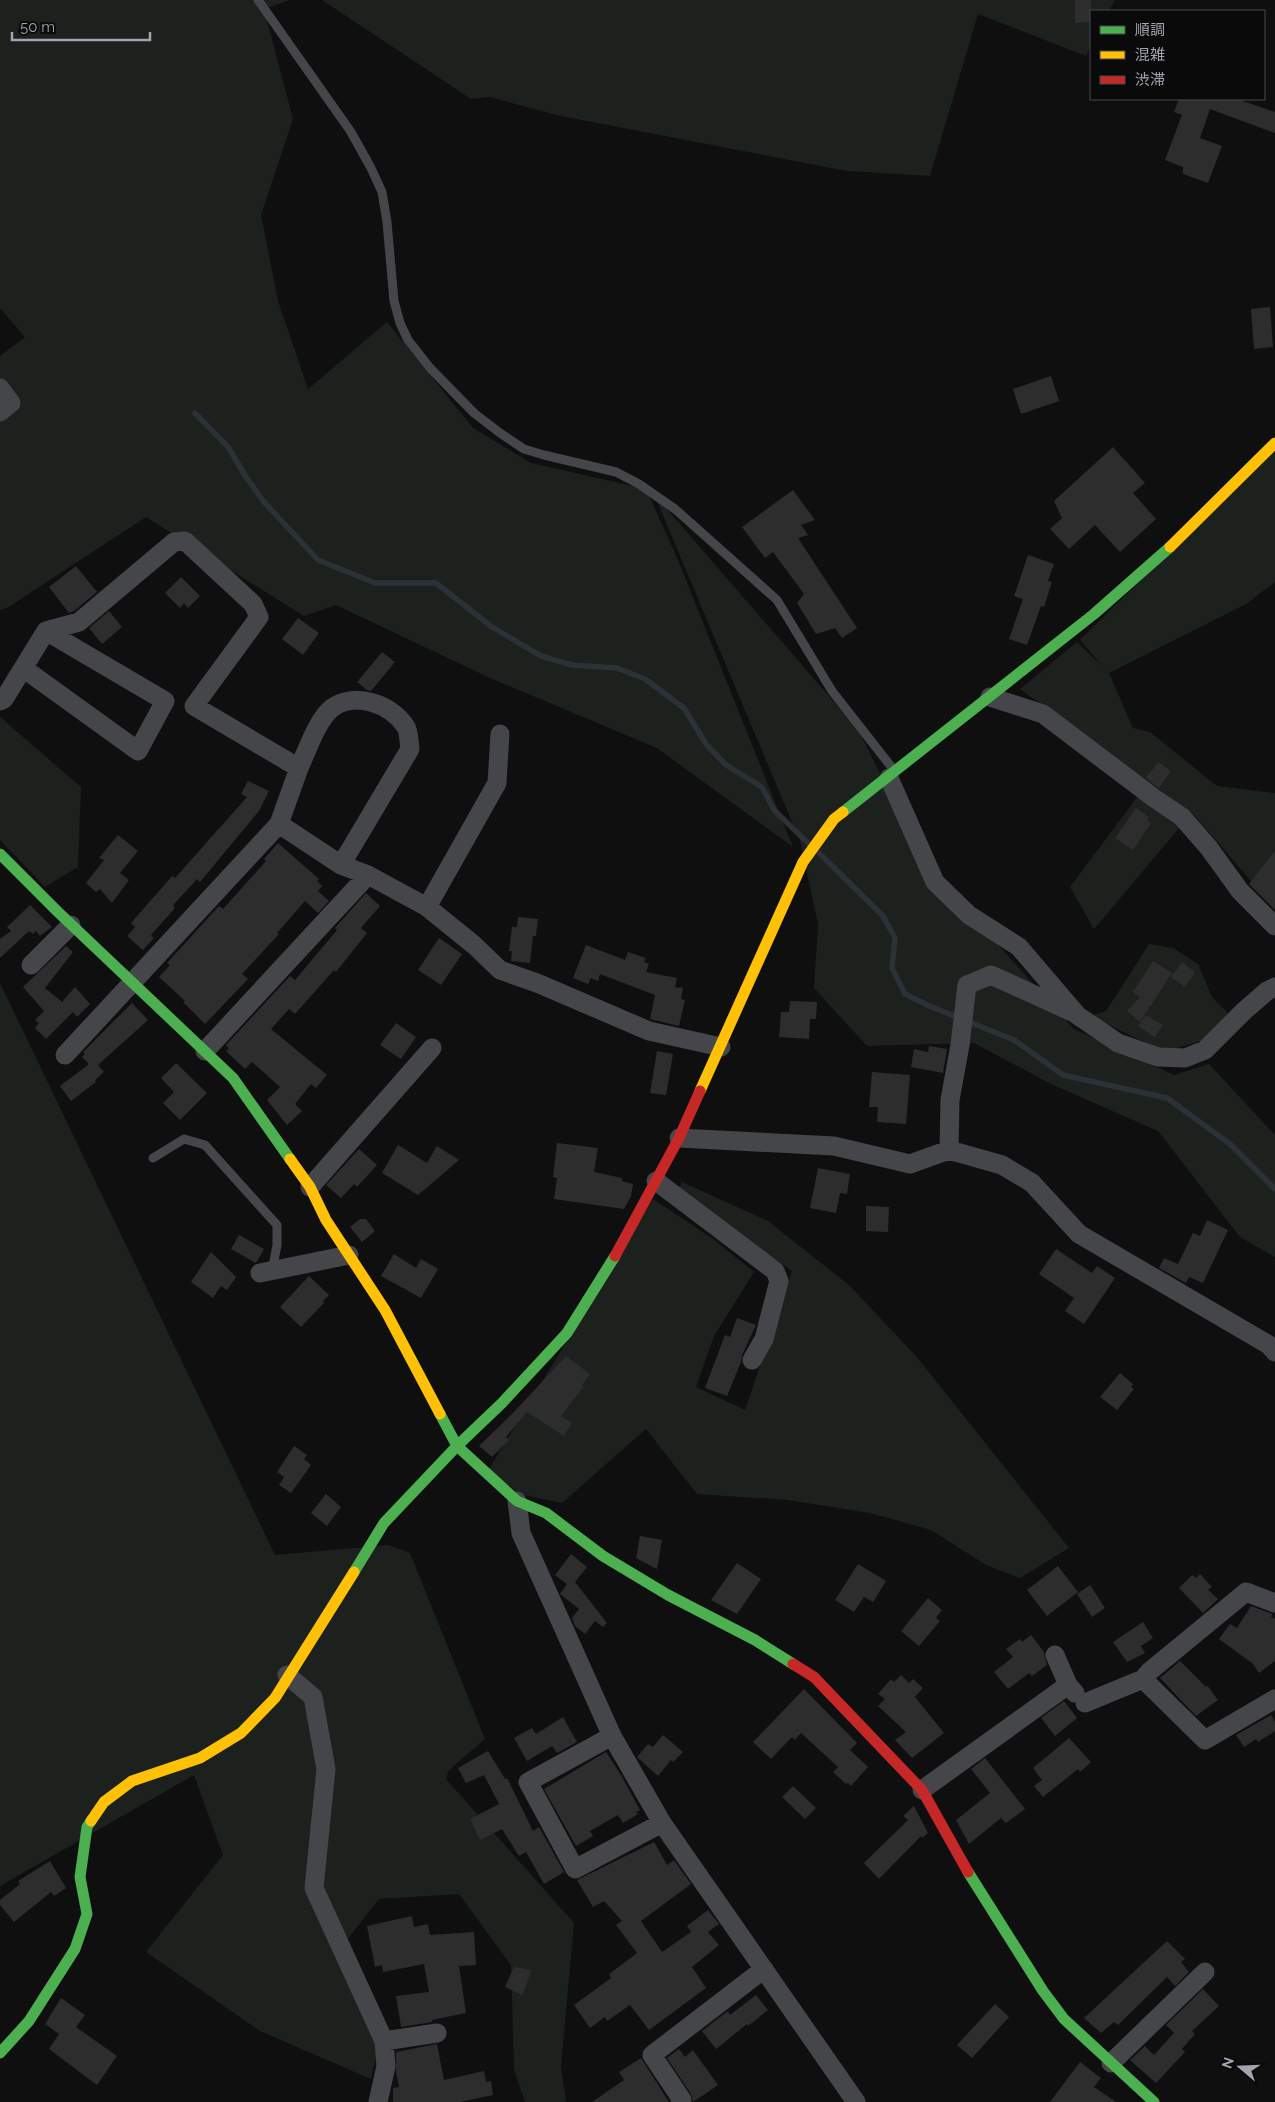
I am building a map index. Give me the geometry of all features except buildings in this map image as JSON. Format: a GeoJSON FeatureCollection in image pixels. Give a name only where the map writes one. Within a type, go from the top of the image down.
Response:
{"type":"FeatureCollection","features":[{"type":"Feature","properties":{"kind":"street"},"geometry":{"type":"LineString","coordinates":[[0,388],[11,403],[0,412]]}},
{"type":"Feature","properties":{"kind":"street"},"geometry":{"type":"LineString","coordinates":[[0,2053],[29,2021],[75,1949],[87,1914],[80,1877],[87,1827],[104,1802],[132,1781],[200,1758],[241,1733],[275,1698],[384,1523],[457,1446],[502,1404],[566,1333],[621,1246],[680,1138],[804,862],[834,819],[990,698],[1155,562],[1275,443]]}},
{"type":"Feature","properties":{"kind":"street"},"geometry":{"type":"LineString","coordinates":[[0,702],[4,699],[46,632],[79,622],[174,542],[185,541],[253,604],[259,617],[194,706]]}},
{"type":"Feature","properties":{"kind":"street"},"geometry":{"type":"LineString","coordinates":[[46,632],[165,702],[194,706],[299,768]]}},
{"type":"Feature","properties":{"kind":"street"},"geometry":{"type":"LineString","coordinates":[[23,668],[138,752],[165,702]]}},
{"type":"Feature","properties":{"kind":"street"},"geometry":{"type":"LineString","coordinates":[[990,698],[1043,714],[1182,817],[1210,848],[1240,891],[1275,926]]}},
{"type":"Feature","properties":{"kind":"street"},"geometry":{"type":"LineString","coordinates":[[65,1055],[279,824],[299,768],[314,734],[330,710],[343,702],[368,700],[390,712],[407,727],[410,749],[341,865]]}},
{"type":"Feature","properties":{"kind":"street"},"geometry":{"type":"LineString","coordinates":[[427,907],[497,782],[500,734]]}},
{"type":"Feature","properties":{"kind":"street"},"geometry":{"type":"LineString","coordinates":[[892,775],[935,882],[969,915],[1019,947],[1077,1015]]}},
{"type":"Feature","properties":{"kind":"street"},"geometry":{"type":"LineString","coordinates":[[279,824],[341,865],[368,875],[427,907],[474,945],[500,970],[537,983],[649,1031],[720,1046]]}},
{"type":"Feature","properties":{"kind":"street"},"geometry":{"type":"LineString","coordinates":[[0,854],[71,925],[233,1078],[310,1187],[326,1220],[385,1310],[457,1446],[517,1501],[546,1513],[603,1556],[668,1595],[755,1640],[814,1677],[922,1790],[956,1852],[1043,1991],[1064,2019],[1154,2102]]}},
{"type":"Feature","properties":{"kind":"street"},"geometry":{"type":"LineString","coordinates":[[205,1052],[368,875]]}},
{"type":"Feature","properties":{"kind":"street"},"geometry":{"type":"LineString","coordinates":[[30,965],[71,925]]}},
{"type":"Feature","properties":{"kind":"street"},"geometry":{"type":"LineString","coordinates":[[949,1150],[950,1100],[960,1046],[967,985],[991,975],[1077,1015],[1118,1043],[1158,1057],[1185,1058],[1205,1050],[1243,1012],[1267,991],[1275,987]]}},
{"type":"Feature","properties":{"kind":"street"},"geometry":{"type":"LineString","coordinates":[[310,1187],[432,1048]]}},
{"type":"Feature","properties":{"kind":"street"},"geometry":{"type":"LineString","coordinates":[[680,1138],[834,1146],[910,1164],[949,1150],[1002,1165],[1032,1183],[1079,1234],[1269,1345],[1275,1352]]}},
{"type":"Feature","properties":{"kind":"street"},"geometry":{"type":"LineString","coordinates":[[656,1181],[775,1271],[779,1281],[764,1339],[752,1360]]}},
{"type":"Feature","properties":{"kind":"street"},"geometry":{"type":"LineString","coordinates":[[266,1272],[349,1255]]}},
{"type":"Feature","properties":{"kind":"street"},"geometry":{"type":"LineString","coordinates":[[517,1501],[521,1533],[612,1736],[662,1823],[856,2102]]}},
{"type":"Feature","properties":{"kind":"street"},"geometry":{"type":"LineString","coordinates":[[1055,1655],[1068,1685],[1088,1708],[1143,1679],[1150,1671],[1246,1592],[1275,1603]]}},
{"type":"Feature","properties":{"kind":"street"},"geometry":{"type":"LineString","coordinates":[[288,1675],[313,1697],[326,1769],[314,1888],[384,2041],[386,2066],[378,2102]]}},
{"type":"Feature","properties":{"kind":"street"},"geometry":{"type":"LineString","coordinates":[[1143,1679],[1205,1740],[1275,1699]]}},
{"type":"Feature","properties":{"kind":"street"},"geometry":{"type":"LineString","coordinates":[[922,1790],[1068,1685]]}},
{"type":"Feature","properties":{"kind":"street"},"geometry":{"type":"LineString","coordinates":[[612,1736],[528,1782],[575,1869],[662,1823]]}},
{"type":"Feature","properties":{"kind":"street"},"geometry":{"type":"LineString","coordinates":[[680,2102],[682,2100],[652,2055],[764,1969]]}},
{"type":"Feature","properties":{"kind":"street"},"geometry":{"type":"LineString","coordinates":[[1111,2064],[1204,1972]]}},
{"type":"Feature","properties":{"kind":"street"},"geometry":{"type":"LineString","coordinates":[[384,2041],[437,2033]]}},
{"type":"Feature","properties":{"kind":"lane"},"geometry":{"type":"LineString","coordinates":[[258,0],[351,132],[371,168],[382,192],[387,222],[394,301],[400,323],[408,340],[430,368],[474,413],[500,434],[524,448],[544,456],[616,472],[639,484],[675,508],[777,600],[832,691],[892,775]]}},
{"type":"Feature","properties":{"kind":"lane"},"geometry":{"type":"LineString","coordinates":[[153,1158],[184,1139],[205,1146],[277,1226],[277,1245],[266,1272]]}},
{"type":"Feature","properties":{"kind":"shaded area"},"geometry":{"type":"Polygon","coordinates":[[[0,0],[290,0],[264,9],[293,119],[261,215],[278,301],[308,389],[387,322],[473,428],[531,463],[646,489],[678,560],[793,847],[657,748],[490,678],[336,605],[304,616],[146,517],[7,608],[0,610],[0,356],[25,337],[0,308],[0,0]]]}},
{"type":"Feature","properties":{"kind":"shaded area"},"geometry":{"type":"Polygon","coordinates":[[[322,0],[1115,0],[1110,10],[1090,10],[1090,48],[1086,56],[978,14],[930,176],[847,171],[556,115],[490,97],[471,99],[322,0]]]}},
{"type":"Feature","properties":{"kind":"shaded area"},"geometry":{"type":"Polygon","coordinates":[[[1275,448],[1275,582],[1246,604],[1109,673],[1133,728],[1150,732],[1217,786],[1275,793],[1275,909],[1194,815],[1020,689],[1077,642],[1102,666],[1080,640],[1275,448]]]}},
{"type":"Feature","properties":{"kind":"shaded area"},"geometry":{"type":"Polygon","coordinates":[[[654,494],[859,731],[904,822],[935,893],[991,937],[1074,1029],[1174,1075],[1209,1064],[1275,1135],[1275,1257],[1240,1237],[1158,1131],[1053,1085],[974,1043],[867,1046],[814,988],[818,924],[800,841],[654,494]]]}},
{"type":"Feature","properties":{"kind":"shaded area"},"geometry":{"type":"Polygon","coordinates":[[[0,717],[81,787],[78,867],[45,887],[0,840],[0,717]]]}},
{"type":"Feature","properties":{"kind":"shaded area"},"geometry":{"type":"Polygon","coordinates":[[[1138,796],[1181,826],[1094,929],[1070,887],[1138,796]]]}},
{"type":"Feature","properties":{"kind":"shaded area"},"geometry":{"type":"Polygon","coordinates":[[[1149,944],[1173,948],[1198,964],[1212,997],[1230,1015],[1201,1041],[1177,1048],[1159,1049],[1090,1016],[1106,1011],[1149,944]]]}},
{"type":"Feature","properties":{"kind":"shaded area"},"geometry":{"type":"Polygon","coordinates":[[[0,983],[275,1555],[388,1545],[410,1553],[485,1739],[449,1770],[446,1779],[574,1923],[561,2066],[566,2102],[525,2102],[514,2069],[511,1965],[459,1894],[379,1899],[339,1950],[380,2040],[371,2079],[260,2031],[146,1952],[223,1855],[194,1775],[0,1886],[0,983]]]}},
{"type":"Feature","properties":{"kind":"shaded area"},"geometry":{"type":"Polygon","coordinates":[[[682,1182],[768,1221],[849,1285],[916,1356],[1069,1548],[1020,1578],[986,1565],[931,1530],[870,1513],[788,1500],[697,1494],[646,1429],[562,1503],[519,1494],[489,1469],[653,1199],[713,1239],[754,1272],[714,1336],[696,1387],[745,1410],[792,1271],[678,1191],[682,1182]]]}},
{"type":"Feature","properties":{"kind":"waterway"},"geometry":{"type":"LineString","coordinates":[[195,413],[228,447],[264,502],[318,560],[375,583],[436,583],[492,627],[541,656],[572,665],[617,668],[645,679],[684,708],[706,744],[726,765],[762,787],[774,810],[808,843]]}},
{"type":"Feature","properties":{"kind":"waterway"},"geometry":{"type":"LineString","coordinates":[[819,853],[883,916],[895,938],[892,968],[905,994],[927,1005],[1014,1040],[1063,1075],[1167,1098],[1230,1144],[1275,1189]]}},
{"type":"Feature","properties":{"kind":"traffic: fast"},"geometry":{"type":"LineString","coordinates":[[843,812],[1094,614],[1170,547]]}},
{"type":"Feature","properties":{"kind":"traffic: fast"},"geometry":{"type":"LineString","coordinates":[[0,854],[58,912],[233,1078],[290,1159]]}},
{"type":"Feature","properties":{"kind":"traffic: fast"},"geometry":{"type":"LineString","coordinates":[[354,1572],[384,1523],[457,1446],[502,1403],[567,1333],[615,1256]]}},
{"type":"Feature","properties":{"kind":"traffic: fast"},"geometry":{"type":"LineString","coordinates":[[440,1414],[457,1446],[517,1501],[546,1513],[603,1556],[668,1595],[755,1640],[793,1664]]}},
{"type":"Feature","properties":{"kind":"traffic: fast"},"geometry":{"type":"LineString","coordinates":[[0,2053],[29,2021],[75,1949],[87,1914],[80,1877],[87,1827],[91,1821]]}},
{"type":"Feature","properties":{"kind":"traffic: fast"},"geometry":{"type":"LineString","coordinates":[[968,1872],[1043,1991],[1064,2019],[1154,2102]]}},
{"type":"Feature","properties":{"kind":"traffic: slow"},"geometry":{"type":"LineString","coordinates":[[1170,547],[1275,443]]}},
{"type":"Feature","properties":{"kind":"traffic: slow"},"geometry":{"type":"LineString","coordinates":[[700,1091],[803,862],[834,819],[843,812]]}},
{"type":"Feature","properties":{"kind":"traffic: slow"},"geometry":{"type":"LineString","coordinates":[[290,1159],[310,1187],[326,1220],[385,1310],[440,1414]]}},
{"type":"Feature","properties":{"kind":"traffic: slow"},"geometry":{"type":"LineString","coordinates":[[91,1821],[104,1802],[132,1781],[200,1758],[241,1733],[275,1698],[354,1572]]}},
{"type":"Feature","properties":{"kind":"traffic: jam"},"geometry":{"type":"LineString","coordinates":[[615,1256],[679,1138],[700,1091]]}},
{"type":"Feature","properties":{"kind":"traffic: jam"},"geometry":{"type":"LineString","coordinates":[[793,1664],[814,1677],[922,1790],[968,1872]]}}]}
